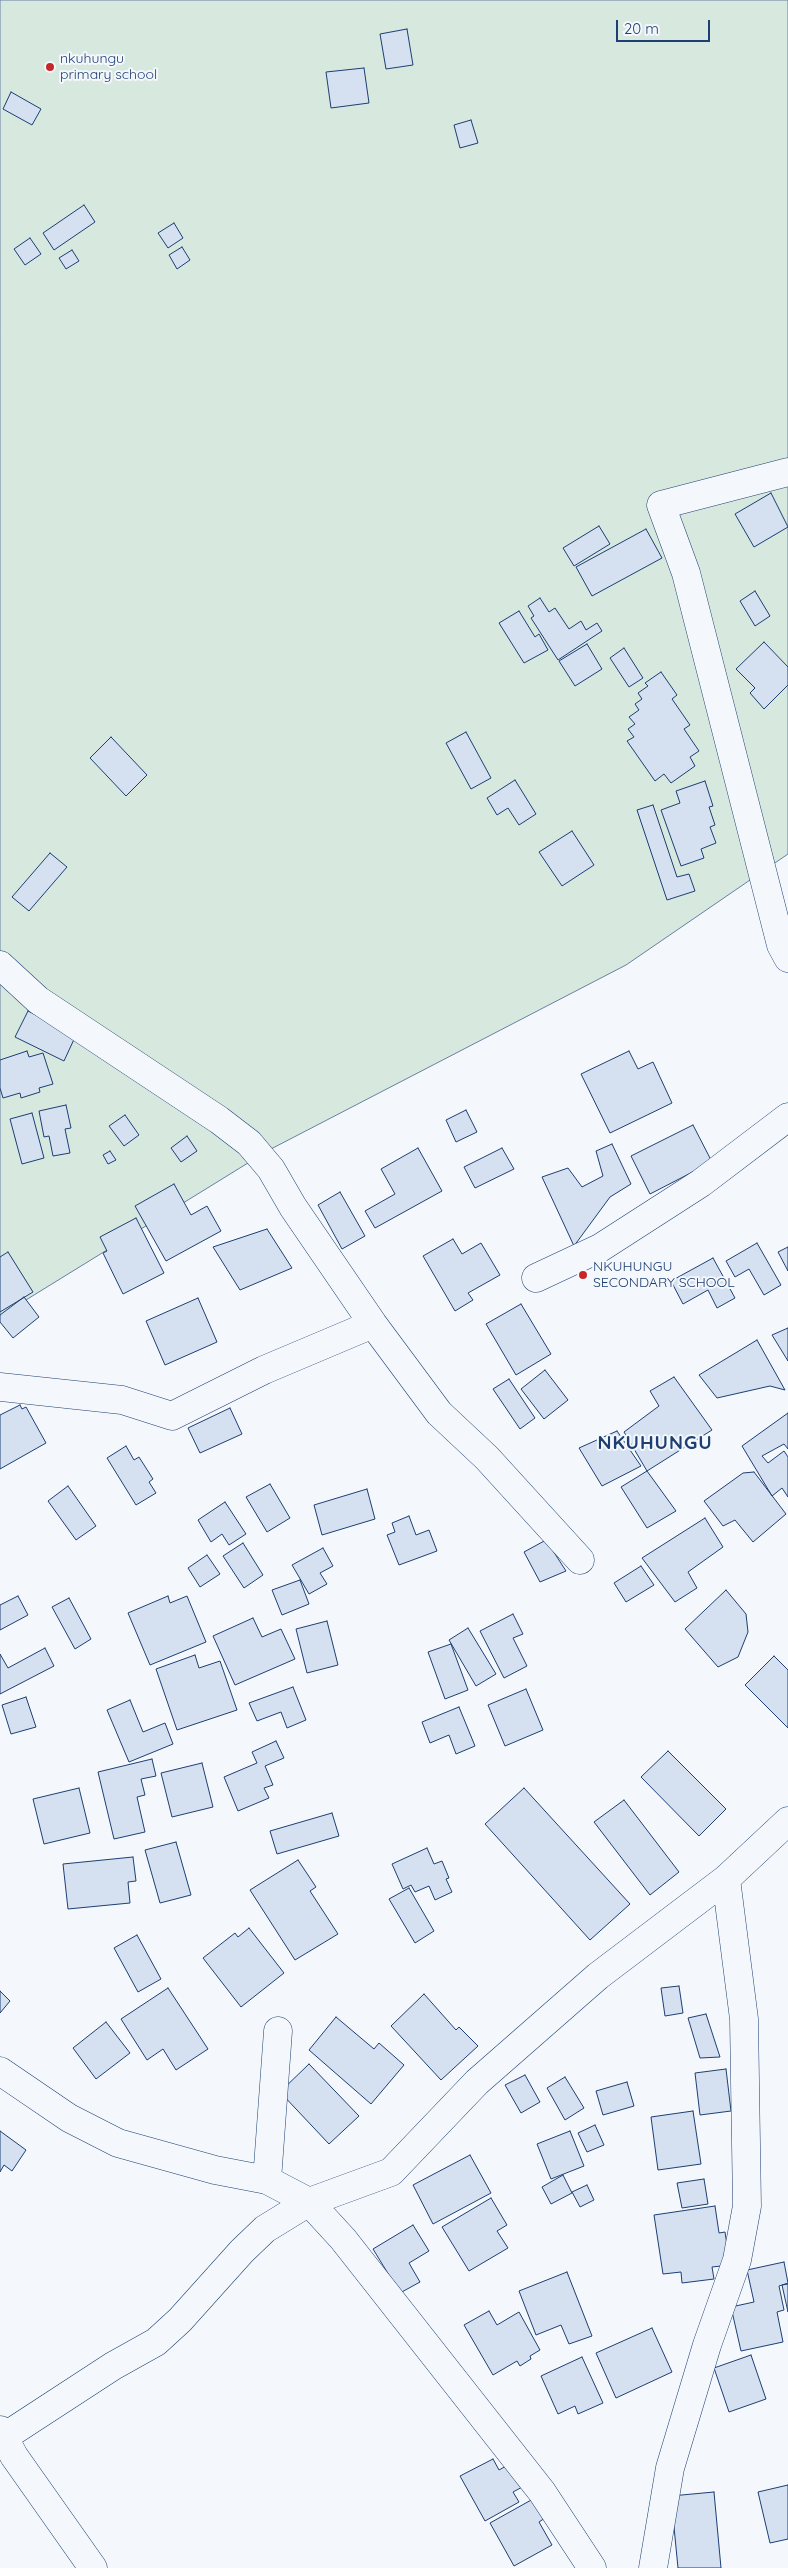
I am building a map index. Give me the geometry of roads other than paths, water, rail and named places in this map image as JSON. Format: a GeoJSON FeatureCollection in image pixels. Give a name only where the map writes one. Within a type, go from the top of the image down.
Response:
{"type":"FeatureCollection","features":[{"type":"Feature","properties":{"kind":"street"},"geometry":{"type":"LineString","coordinates":[[788,472],[661,504],[686,573],[781,945],[788,958]]}},
{"type":"Feature","properties":{"kind":"street"},"geometry":{"type":"LineString","coordinates":[[0,965],[38,1000],[220,1120],[249,1143],[272,1169],[293,1207],[438,1413],[487,1458],[580,1560]]}},
{"type":"Feature","properties":{"kind":"street"},"geometry":{"type":"LineString","coordinates":[[536,1278],[600,1248],[701,1183],[788,1117]]}},
{"type":"Feature","properties":{"kind":"street"},"geometry":{"type":"LineString","coordinates":[[0,1387],[122,1400],[172,1416],[264,1370],[374,1324]]}},
{"type":"Feature","properties":{"kind":"street"},"geometry":{"type":"LineString","coordinates":[[93,2568],[4,2446],[113,2366],[156,2342],[180,2320],[242,2251],[260,2235],[309,2202],[391,2172],[477,2082],[598,1976],[726,1880],[788,1821]]}},
{"type":"Feature","properties":{"kind":"street"},"geometry":{"type":"LineString","coordinates":[[653,2568],[670,2468],[707,2346],[737,2260],[747,2206],[744,2018],[726,1880]]}},
{"type":"Feature","properties":{"kind":"street"},"geometry":{"type":"LineString","coordinates":[[267,2180],[278,2031]]}},
{"type":"Feature","properties":{"kind":"street"},"geometry":{"type":"LineString","coordinates":[[0,2071],[68,2118],[118,2143],[215,2170],[267,2180],[309,2202],[343,2239],[542,2492],[592,2568]]}},
{"type":"Feature","properties":{"kind":"place","name":"nkuhungu primary school"},"geometry":{"type":"Point","coordinates":[50,67]}},
{"type":"Feature","properties":{"kind":"place","name":"NKUHUNGU SECONDARY SCHOOL"},"geometry":{"type":"Point","coordinates":[583,1275]}},
{"type":"Feature","properties":{"kind":"district","name":"NKUHUNGU"},"geometry":{"type":"Point","coordinates":[655,1443]}}]}
